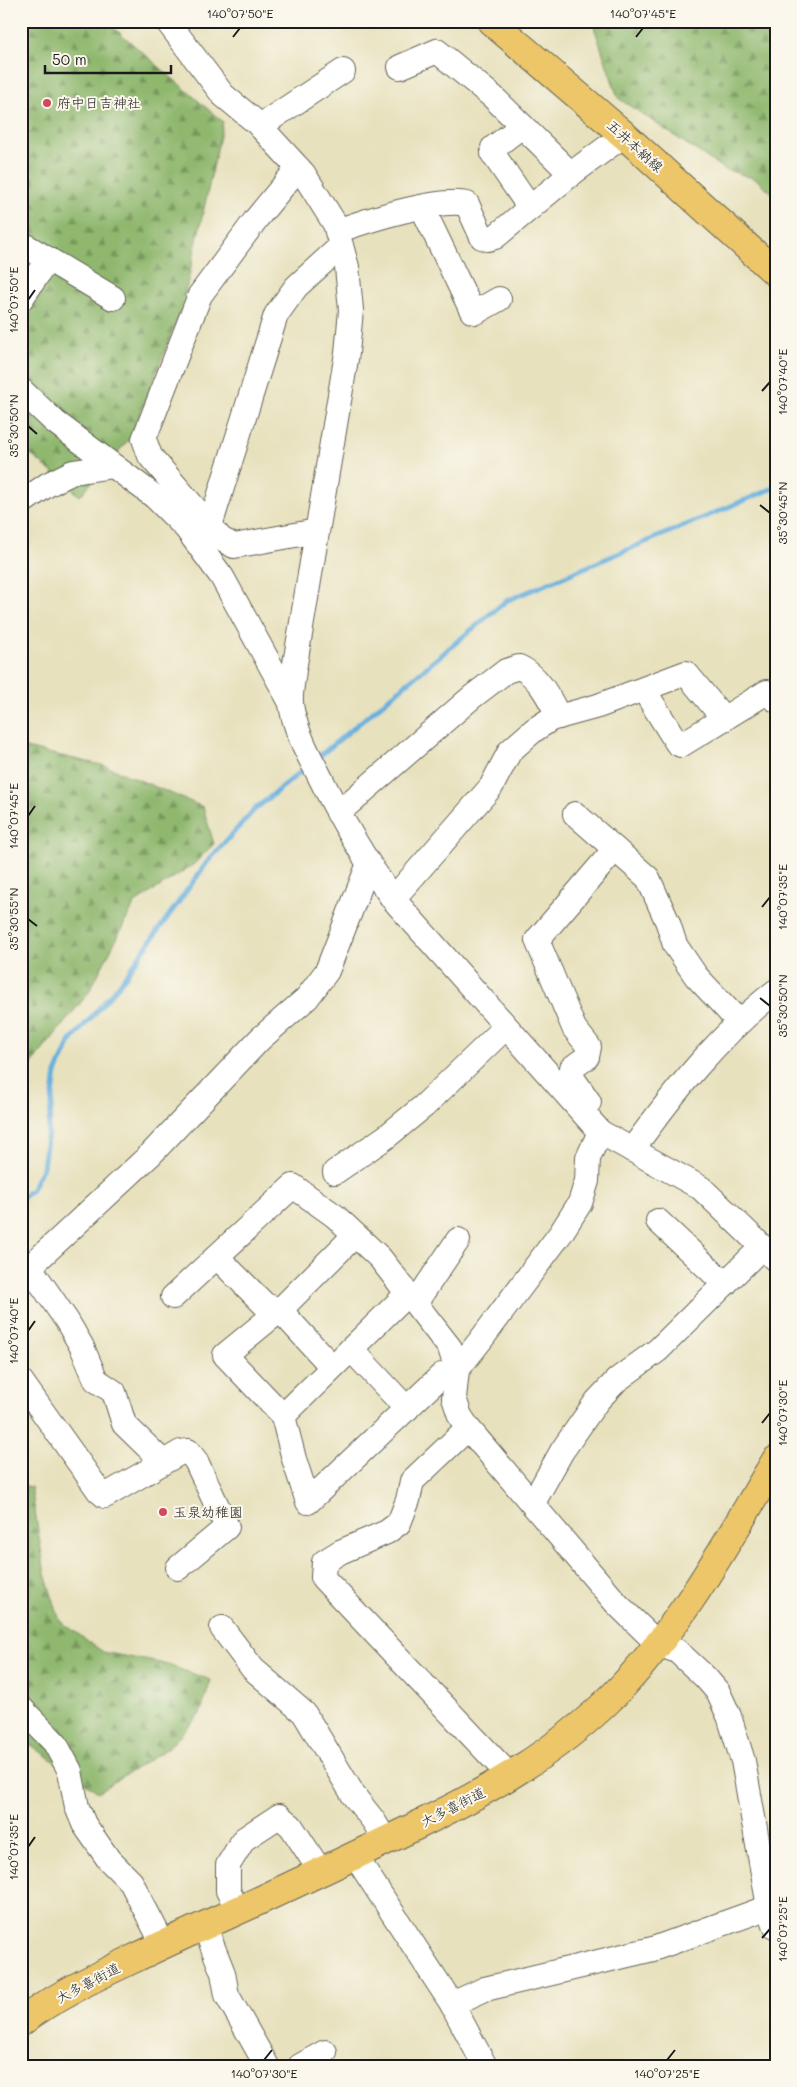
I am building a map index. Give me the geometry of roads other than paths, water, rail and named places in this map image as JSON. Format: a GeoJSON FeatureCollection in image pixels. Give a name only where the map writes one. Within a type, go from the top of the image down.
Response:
{"type":"FeatureCollection","features":[{"type":"Feature","properties":{"kind":"main road","name":"五井本納線"},"geometry":{"type":"LineString","coordinates":[[491,21],[624,135],[776,273]]}},
{"type":"Feature","properties":{"kind":"main road","name":"大多喜街道"},"geometry":{"type":"LineString","coordinates":[[21,2022],[91,1979],[204,1925],[356,1857],[470,1799],[510,1776],[574,1730],[612,1697],[658,1644],[701,1585],[776,1460]]}},
{"type":"Feature","properties":{"kind":"street"},"geometry":{"type":"LineString","coordinates":[[167,21],[223,94],[260,126],[298,168],[335,224],[347,267],[351,310],[347,353],[317,531],[291,703]]}},
{"type":"Feature","properties":{"kind":"street"},"geometry":{"type":"LineString","coordinates":[[400,66],[437,51],[493,97],[571,174]]}},
{"type":"Feature","properties":{"kind":"street"},"geometry":{"type":"LineString","coordinates":[[260,126],[343,71]]}},
{"type":"Feature","properties":{"kind":"street"},"geometry":{"type":"LineString","coordinates":[[522,126],[493,148],[492,154],[530,208]]}},
{"type":"Feature","properties":{"kind":"street"},"geometry":{"type":"LineString","coordinates":[[210,526],[276,315],[296,287],[339,238],[366,220],[448,202],[466,204],[482,237],[494,237],[571,174],[624,135]]}},
{"type":"Feature","properties":{"kind":"street"},"geometry":{"type":"LineString","coordinates":[[298,168],[200,295],[144,439],[150,456],[221,539],[234,546],[317,531]]}},
{"type":"Feature","properties":{"kind":"street"},"geometry":{"type":"LineString","coordinates":[[422,207],[472,311],[476,312],[499,299]]}},
{"type":"Feature","properties":{"kind":"street"},"geometry":{"type":"LineString","coordinates":[[21,243],[113,298]]}},
{"type":"Feature","properties":{"kind":"street"},"geometry":{"type":"LineString","coordinates":[[23,292],[48,259]]}},
{"type":"Feature","properties":{"kind":"street"},"geometry":{"type":"LineString","coordinates":[[21,390],[55,422],[155,497],[186,528],[222,577],[291,703],[298,731],[338,813],[368,866],[393,900],[600,1132],[634,1148],[701,1188],[771,1253],[725,1284],[658,1350],[617,1380],[597,1402],[562,1451],[533,1503]]}},
{"type":"Feature","properties":{"kind":"street"},"geometry":{"type":"LineString","coordinates":[[21,503],[46,485],[73,472],[113,466]]}},
{"type":"Feature","properties":{"kind":"street"},"geometry":{"type":"LineString","coordinates":[[338,813],[472,697],[506,671],[519,667],[528,671],[539,682],[559,716]]}},
{"type":"Feature","properties":{"kind":"street"},"geometry":{"type":"LineString","coordinates":[[393,900],[491,787],[510,752],[550,718],[598,706],[686,673],[724,719]]}},
{"type":"Feature","properties":{"kind":"street"},"geometry":{"type":"LineString","coordinates":[[644,690],[677,743],[681,745],[767,692],[776,700]]}},
{"type":"Feature","properties":{"kind":"street"},"geometry":{"type":"LineString","coordinates":[[576,814],[648,878],[668,923],[675,945],[696,976],[739,1022]]}},
{"type":"Feature","properties":{"kind":"street"},"geometry":{"type":"LineString","coordinates":[[615,849],[537,940],[574,1028],[590,1047],[587,1057],[572,1068],[571,1076],[588,1101],[634,1148]]}},
{"type":"Feature","properties":{"kind":"street"},"geometry":{"type":"LineString","coordinates":[[163,1462],[124,1424],[114,1392],[96,1380],[82,1347],[67,1321],[34,1273],[34,1263],[151,1154],[260,1039],[307,998],[327,971],[368,866]]}},
{"type":"Feature","properties":{"kind":"street"},"geometry":{"type":"LineString","coordinates":[[634,1148],[671,1097],[739,1022],[776,991]]}},
{"type":"Feature","properties":{"kind":"street"},"geometry":{"type":"LineString","coordinates":[[335,1172],[386,1137],[424,1106],[506,1027]]}},
{"type":"Feature","properties":{"kind":"street"},"geometry":{"type":"LineString","coordinates":[[355,1235],[280,1310],[225,1355],[283,1416],[308,1502],[442,1375],[457,1370],[561,1233],[580,1204],[587,1181],[588,1158],[600,1132]]}},
{"type":"Feature","properties":{"kind":"street"},"geometry":{"type":"LineString","coordinates":[[173,1297],[293,1186],[335,1216],[380,1258],[450,1348],[457,1370],[454,1398],[460,1416],[468,1428],[598,1582],[658,1644],[677,1651],[705,1677],[718,1692],[729,1716],[743,1760],[772,1917],[653,1949],[485,1989],[452,2004]]}},
{"type":"Feature","properties":{"kind":"street"},"geometry":{"type":"LineString","coordinates":[[658,1221],[725,1284]]}},
{"type":"Feature","properties":{"kind":"street"},"geometry":{"type":"LineString","coordinates":[[283,1416],[351,1349],[412,1298],[458,1240]]}},
{"type":"Feature","properties":{"kind":"street"},"geometry":{"type":"LineString","coordinates":[[217,1257],[264,1305],[280,1310],[332,1367]]}},
{"type":"Feature","properties":{"kind":"street"},"geometry":{"type":"LineString","coordinates":[[351,1349],[406,1408]]}},
{"type":"Feature","properties":{"kind":"street"},"geometry":{"type":"LineString","coordinates":[[21,1381],[104,1496],[181,1452],[188,1451],[196,1461],[227,1527],[178,1568]]}},
{"type":"Feature","properties":{"kind":"street"},"geometry":{"type":"LineString","coordinates":[[468,1428],[412,1481],[399,1523],[387,1532],[340,1552],[324,1562],[323,1578],[510,1776]]}},
{"type":"Feature","properties":{"kind":"street"},"geometry":{"type":"LineString","coordinates":[[222,1628],[253,1669],[304,1713],[354,1796],[374,1820],[386,1841]]}},
{"type":"Feature","properties":{"kind":"street"},"geometry":{"type":"LineString","coordinates":[[21,1708],[55,1743],[70,1770],[77,1807],[84,1824],[109,1860],[131,1882],[163,1944]]}},
{"type":"Feature","properties":{"kind":"street"},"geometry":{"type":"LineString","coordinates":[[238,1910],[228,1892],[228,1865],[244,1839],[279,1816],[292,1826],[321,1872]]}},
{"type":"Feature","properties":{"kind":"street"},"geometry":{"type":"LineString","coordinates":[[356,1857],[452,2004],[485,2066]]}},
{"type":"Feature","properties":{"kind":"street"},"geometry":{"type":"LineString","coordinates":[[204,1925],[223,1973],[226,1995],[265,2065]]}},
{"type":"Feature","properties":{"kind":"street"},"geometry":{"type":"LineString","coordinates":[[300,2066],[325,2052]]}},
{"type":"Feature","properties":{"kind":"waterway"},"geometry":{"type":"LineString","coordinates":[[316,759],[506,601],[776,487]]}},
{"type":"Feature","properties":{"kind":"waterway"},"geometry":{"type":"LineString","coordinates":[[21,1199],[32,1189],[43,1167],[56,1073],[70,1042],[119,985],[208,861],[254,810],[308,766]]}},
{"type":"Feature","properties":{"kind":"place","name":"府中日吉神社"},"geometry":{"type":"Point","coordinates":[47,103]}},
{"type":"Feature","properties":{"kind":"place","name":"玉泉幼稚園"},"geometry":{"type":"Point","coordinates":[163,1512]}}]}
